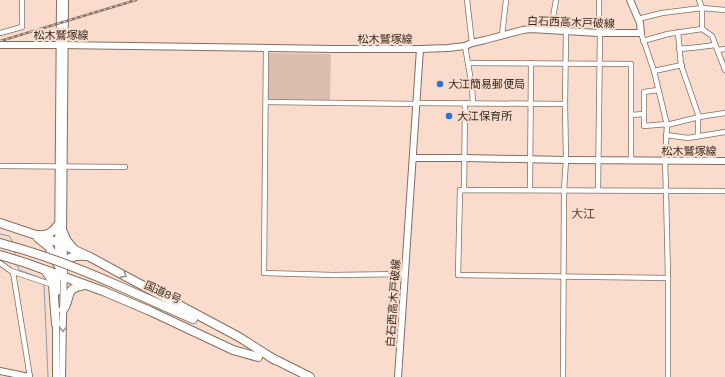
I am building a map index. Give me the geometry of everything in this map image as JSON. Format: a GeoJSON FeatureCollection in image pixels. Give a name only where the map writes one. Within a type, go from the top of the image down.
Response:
{"type":"FeatureCollection","features":[{"type":"Feature","properties":{"kind":"highway"},"geometry":{"type":"LineString","coordinates":[[0,223],[60,243],[90,257],[240,337],[275,360]]}},
{"type":"Feature","properties":{"kind":"highway"},"geometry":{"type":"LineString","coordinates":[[33,234],[44,236],[60,229],[74,250]]}},
{"type":"Feature","properties":{"kind":"highway"},"geometry":{"type":"LineString","coordinates":[[33,234],[49,247],[60,269],[85,285],[150,311],[233,350],[258,357]]}},
{"type":"Feature","properties":{"kind":"highway","name":"国道8号"},"geometry":{"type":"LineString","coordinates":[[0,243],[28,256],[118,288],[196,320],[310,377]]}},
{"type":"Feature","properties":{"kind":"highway","name":"国道8号"},"geometry":{"type":"LineString","coordinates":[[0,249],[13,249]]}},
{"type":"Feature","properties":{"kind":"highway"},"geometry":{"type":"LineString","coordinates":[[0,256],[45,270],[60,269],[73,256],[90,257]]}},
{"type":"Feature","properties":{"kind":"highway"},"geometry":{"type":"LineString","coordinates":[[45,270],[53,285],[56,324]]}},
{"type":"Feature","properties":{"kind":"highway"},"geometry":{"type":"LineString","coordinates":[[63,310],[66,306],[69,293],[73,288],[85,285]]}},
{"type":"Feature","properties":{"kind":"highway","name":"国道8号"},"geometry":{"type":"LineString","coordinates":[[118,288],[298,377]]}},
{"type":"Feature","properties":{"kind":"main road"},"geometry":{"type":"LineString","coordinates":[[56,377],[56,324],[60,269],[62,45],[60,0]]}},
{"type":"Feature","properties":{"kind":"main road"},"geometry":{"type":"LineString","coordinates":[[62,45],[65,0]]}},
{"type":"Feature","properties":{"kind":"main road"},"geometry":{"type":"LineString","coordinates":[[630,0],[638,19],[641,34]]}},
{"type":"Feature","properties":{"kind":"main road","name":"白石西高木戸破線"},"geometry":{"type":"LineString","coordinates":[[420,49],[465,46],[502,35],[530,29],[641,34]]}},
{"type":"Feature","properties":{"kind":"main road","name":"松木鷲塚線"},"geometry":{"type":"LineString","coordinates":[[0,45],[420,49],[413,158],[725,161]]}},
{"type":"Feature","properties":{"kind":"main road","name":"白石西高木戸破線"},"geometry":{"type":"LineString","coordinates":[[398,377],[413,158]]}},
{"type":"Feature","properties":{"kind":"main road"},"geometry":{"type":"LineString","coordinates":[[60,269],[63,310],[62,377]]}},
{"type":"Feature","properties":{"kind":"main road"},"geometry":{"type":"LineString","coordinates":[[0,371],[29,377]]}},
{"type":"Feature","properties":{"kind":"street"},"geometry":{"type":"LineString","coordinates":[[0,33],[22,27],[22,0]]}},
{"type":"Feature","properties":{"kind":"street"},"geometry":{"type":"LineString","coordinates":[[467,0],[472,43]]}},
{"type":"Feature","properties":{"kind":"street"},"geometry":{"type":"LineString","coordinates":[[502,35],[506,0]]}},
{"type":"Feature","properties":{"kind":"street"},"geometry":{"type":"LineString","coordinates":[[551,29],[556,0]]}},
{"type":"Feature","properties":{"kind":"street"},"geometry":{"type":"LineString","coordinates":[[598,190],[599,0]]}},
{"type":"Feature","properties":{"kind":"street"},"geometry":{"type":"LineString","coordinates":[[699,0],[702,8],[702,29]]}},
{"type":"Feature","properties":{"kind":"street"},"geometry":{"type":"LineString","coordinates":[[638,19],[662,13],[702,8],[725,10]]}},
{"type":"Feature","properties":{"kind":"street"},"geometry":{"type":"LineString","coordinates":[[643,41],[678,32],[702,29],[712,36],[725,70]]}},
{"type":"Feature","properties":{"kind":"street"},"geometry":{"type":"LineString","coordinates":[[563,377],[566,31]]}},
{"type":"Feature","properties":{"kind":"street"},"geometry":{"type":"LineString","coordinates":[[678,32],[682,65],[698,117],[698,136]]}},
{"type":"Feature","properties":{"kind":"street"},"geometry":{"type":"LineString","coordinates":[[641,34],[654,71],[667,125],[664,160],[668,278],[668,377]]}},
{"type":"Feature","properties":{"kind":"street"},"geometry":{"type":"LineString","coordinates":[[679,49],[715,45]]}},
{"type":"Feature","properties":{"kind":"street"},"geometry":{"type":"LineString","coordinates":[[465,46],[473,103]]}},
{"type":"Feature","properties":{"kind":"street"},"geometry":{"type":"LineString","coordinates":[[266,48],[264,273],[333,275],[405,274]]}},
{"type":"Feature","properties":{"kind":"street"},"geometry":{"type":"LineString","coordinates":[[718,50],[725,49]]}},
{"type":"Feature","properties":{"kind":"street"},"geometry":{"type":"LineString","coordinates":[[468,63],[631,64],[631,160]]}},
{"type":"Feature","properties":{"kind":"street"},"geometry":{"type":"LineString","coordinates":[[530,189],[531,63]]}},
{"type":"Feature","properties":{"kind":"street"},"geometry":{"type":"LineString","coordinates":[[654,71],[682,65]]}},
{"type":"Feature","properties":{"kind":"street"},"geometry":{"type":"LineString","coordinates":[[658,90],[644,92],[644,126],[667,125],[698,117],[725,113]]}},
{"type":"Feature","properties":{"kind":"street"},"geometry":{"type":"LineString","coordinates":[[266,102],[565,104]]}},
{"type":"Feature","properties":{"kind":"street"},"geometry":{"type":"LineString","coordinates":[[464,190],[465,103]]}},
{"type":"Feature","properties":{"kind":"street"},"geometry":{"type":"LineString","coordinates":[[631,115],[644,114]]}},
{"type":"Feature","properties":{"kind":"street"},"geometry":{"type":"LineString","coordinates":[[666,135],[688,138],[725,132]]}},
{"type":"Feature","properties":{"kind":"street"},"geometry":{"type":"LineString","coordinates":[[0,166],[125,168]]}},
{"type":"Feature","properties":{"kind":"street"},"geometry":{"type":"LineString","coordinates":[[668,278],[458,275],[460,190],[530,189],[725,191]]}},
{"type":"Feature","properties":{"kind":"street"},"geometry":{"type":"LineString","coordinates":[[0,263],[13,272],[53,285]]}},
{"type":"Feature","properties":{"kind":"street"},"geometry":{"type":"LineString","coordinates":[[13,272],[29,377]]}},
{"type":"Feature","properties":{"kind":"shaded area"},"geometry":{"type":"Polygon","coordinates":[[[269,53],[331,54],[330,100],[268,99],[269,53]]]}},
{"type":"Feature","properties":{"kind":"waterway"},"geometry":{"type":"LineString","coordinates":[[0,234],[9,236],[13,243]]}},
{"type":"Feature","properties":{"kind":"waterway"},"geometry":{"type":"LineString","coordinates":[[14,250],[16,257]]}},
{"type":"Feature","properties":{"kind":"waterway"},"geometry":{"type":"LineString","coordinates":[[17,264],[19,270],[44,279]]}},
{"type":"Feature","properties":{"kind":"waterway"},"geometry":{"type":"LineString","coordinates":[[44,284],[48,377]]}},
{"type":"Feature","properties":{"kind":"railway"},"geometry":{"type":"LineString","coordinates":[[0,41],[136,0]]}},
{"type":"Feature","properties":{"kind":"place","name":"大江簡易郵便局"},"geometry":{"type":"Point","coordinates":[440,84]}},
{"type":"Feature","properties":{"kind":"place","name":"大江保育所"},"geometry":{"type":"Point","coordinates":[449,116]}},
{"type":"Feature","properties":{"kind":"district","name":"大江"},"geometry":{"type":"Point","coordinates":[583,213]}}]}
